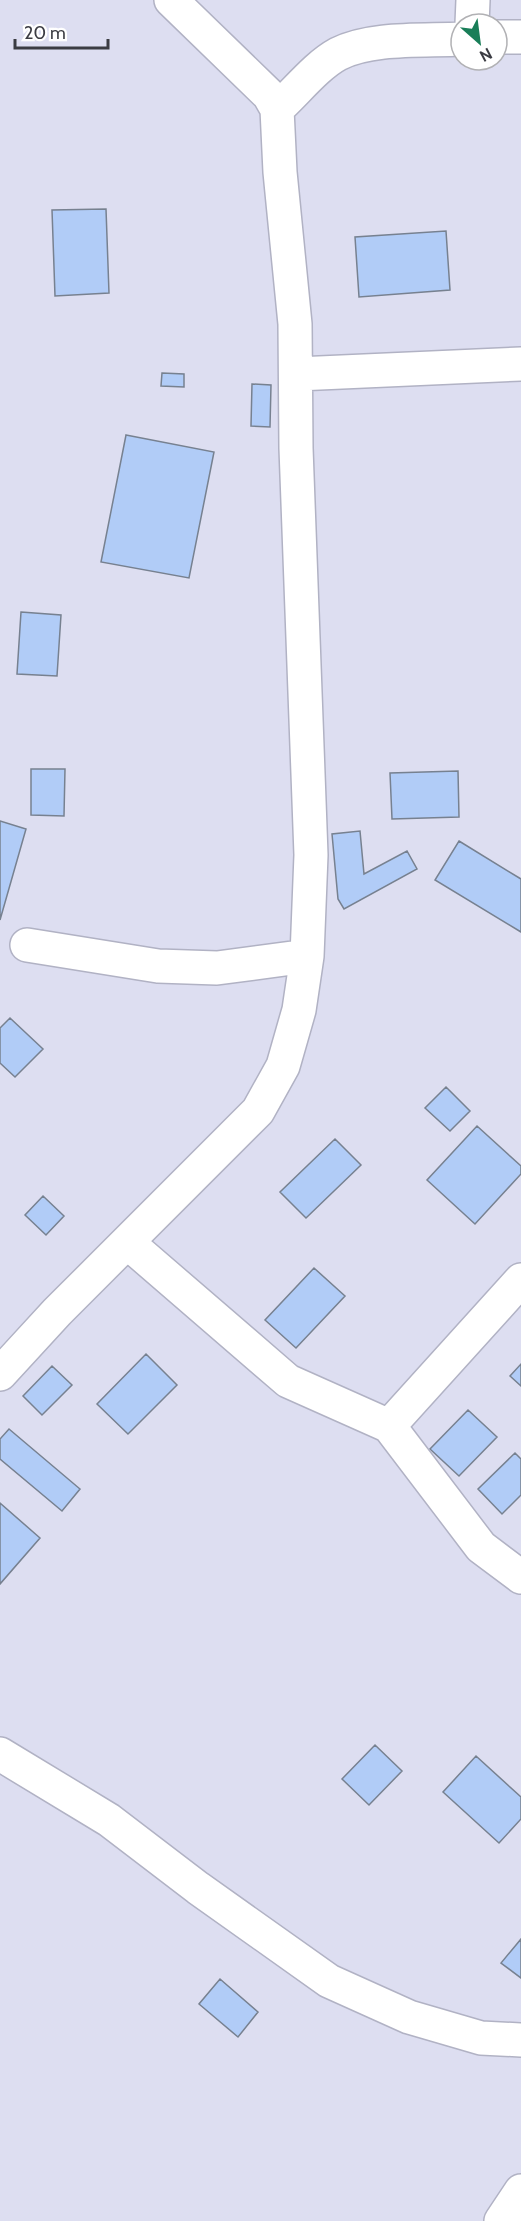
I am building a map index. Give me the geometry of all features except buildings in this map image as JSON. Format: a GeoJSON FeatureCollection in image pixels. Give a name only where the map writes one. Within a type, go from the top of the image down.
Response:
{"type":"FeatureCollection","features":[{"type":"Feature","properties":{"kind":"street"},"geometry":{"type":"LineString","coordinates":[[0,1374],[57,1312],[258,1111],[283,1066],[299,1010],[307,956],[311,855],[296,448],[297,374],[277,109],[270,95],[171,0]]}},
{"type":"Feature","properties":{"kind":"street"},"geometry":{"type":"LineString","coordinates":[[277,109],[318,68],[339,54],[371,44],[449,40]]}},
{"type":"Feature","properties":{"kind":"street"},"geometry":{"type":"LineString","coordinates":[[297,374],[521,364]]}},
{"type":"Feature","properties":{"kind":"street"},"geometry":{"type":"LineString","coordinates":[[27,945],[158,966],[217,968],[307,956]]}},
{"type":"Feature","properties":{"kind":"street"},"geometry":{"type":"LineString","coordinates":[[127,1242],[288,1381],[389,1426],[481,1547],[521,1577]]}},
{"type":"Feature","properties":{"kind":"street"},"geometry":{"type":"LineString","coordinates":[[389,1426],[521,1280]]}},
{"type":"Feature","properties":{"kind":"street"},"geometry":{"type":"LineString","coordinates":[[0,1754],[109,1820],[198,1888],[329,1982],[410,2017],[480,2038],[521,2040]]}},
{"type":"Feature","properties":{"kind":"street"},"geometry":{"type":"LineString","coordinates":[[501,2221],[521,2191]]}}]}
